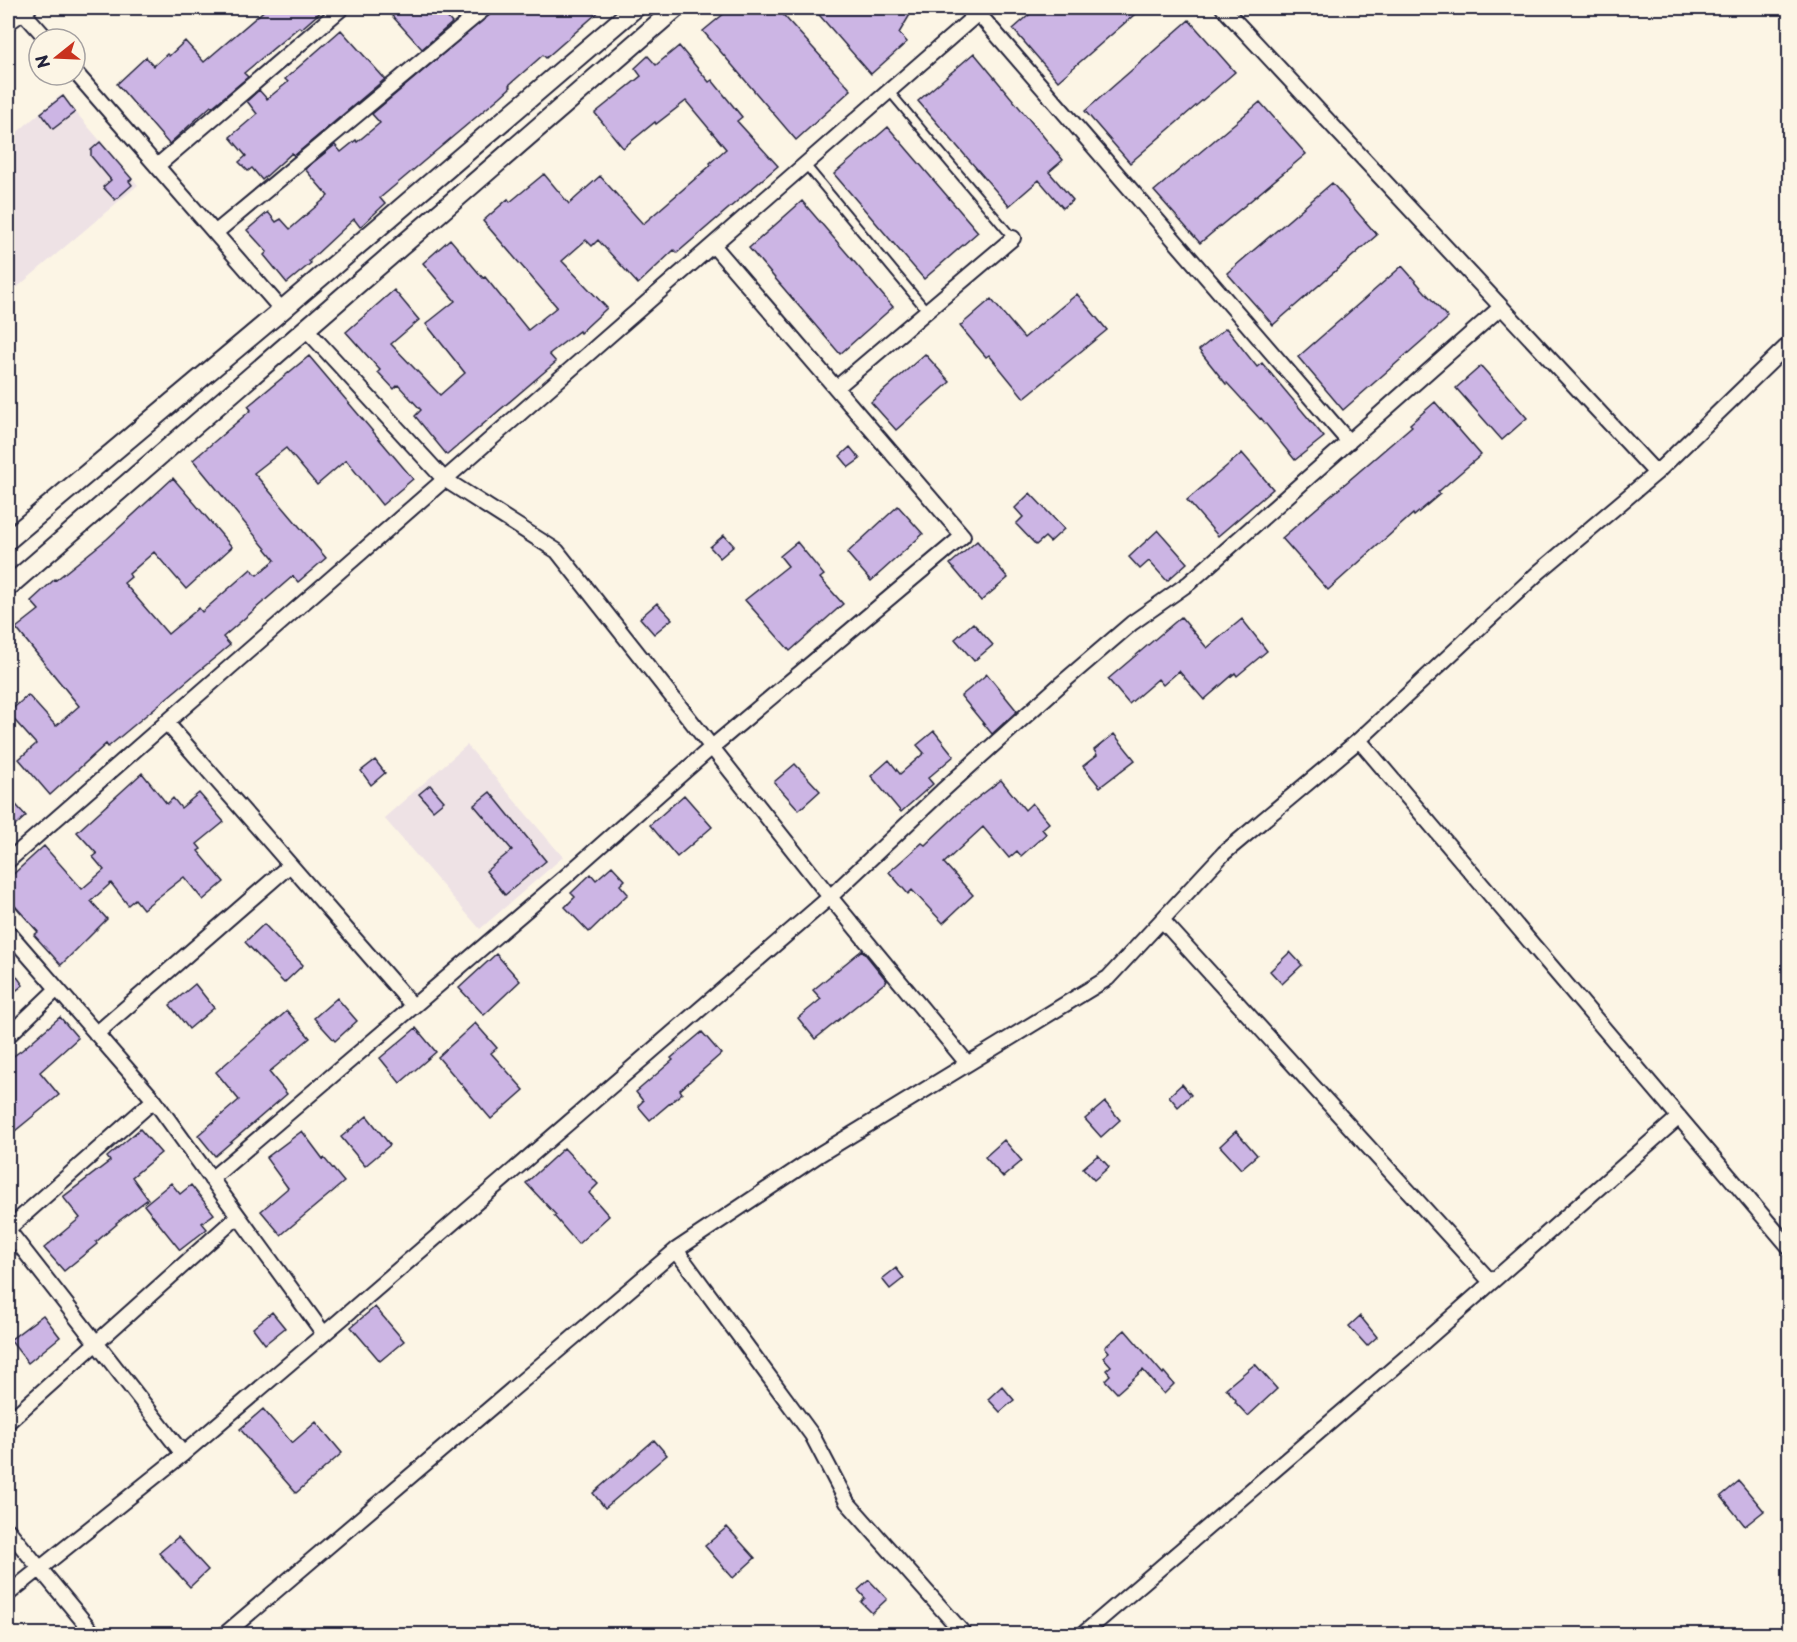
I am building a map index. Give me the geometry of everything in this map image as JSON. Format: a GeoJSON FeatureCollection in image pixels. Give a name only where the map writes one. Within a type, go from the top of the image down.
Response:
{"type":"FeatureCollection","features":[{"type":"Feature","properties":{"kind":"street"},"geometry":{"type":"LineString","coordinates":[[157,166],[342,8]]}},
{"type":"Feature","properties":{"kind":"street"},"geometry":{"type":"LineString","coordinates":[[215,233],[485,8]]}},
{"type":"Feature","properties":{"kind":"street"},"geometry":{"type":"LineString","coordinates":[[8,540],[282,310],[635,8]]}},
{"type":"Feature","properties":{"kind":"street"},"geometry":{"type":"LineString","coordinates":[[8,587],[676,8]]}},
{"type":"Feature","properties":{"kind":"street"},"geometry":{"type":"LineString","coordinates":[[1222,8],[1656,473]]}},
{"type":"Feature","properties":{"kind":"street"},"geometry":{"type":"LineString","coordinates":[[8,22],[24,9],[38,27]]}},
{"type":"Feature","properties":{"kind":"street"},"geometry":{"type":"LineString","coordinates":[[8,861],[981,10],[1349,442]]}},
{"type":"Feature","properties":{"kind":"street"},"geometry":{"type":"LineString","coordinates":[[87,86],[282,310]]}},
{"type":"Feature","properties":{"kind":"street"},"geometry":{"type":"LineString","coordinates":[[836,388],[1013,238]]}},
{"type":"Feature","properties":{"kind":"street"},"geometry":{"type":"LineString","coordinates":[[211,1179],[565,877],[712,747],[963,536],[713,245]]}},
{"type":"Feature","properties":{"kind":"street"},"geometry":{"type":"LineString","coordinates":[[8,1594],[183,1454],[324,1334],[830,897],[942,791],[1062,683],[1132,623],[1189,584],[1501,307]]}},
{"type":"Feature","properties":{"kind":"street"},"geometry":{"type":"LineString","coordinates":[[306,329],[444,479],[557,551],[830,897],[967,1063]]}},
{"type":"Feature","properties":{"kind":"street"},"geometry":{"type":"LineString","coordinates":[[225,1635],[676,1250],[820,1154],[1108,978],[1224,853],[1359,740],[1539,572],[1656,473],[1790,343]]}},
{"type":"Feature","properties":{"kind":"street"},"geometry":{"type":"LineString","coordinates":[[166,722],[413,1006]]}},
{"type":"Feature","properties":{"kind":"street"},"geometry":{"type":"LineString","coordinates":[[1359,740],[1790,1248]]}},
{"type":"Feature","properties":{"kind":"street"},"geometry":{"type":"LineString","coordinates":[[96,1034],[290,864]]}},
{"type":"Feature","properties":{"kind":"street"},"geometry":{"type":"LineString","coordinates":[[1162,920],[1491,1282]]}},
{"type":"Feature","properties":{"kind":"street"},"geometry":{"type":"LineString","coordinates":[[8,932],[154,1100],[324,1334]]}},
{"type":"Feature","properties":{"kind":"street"},"geometry":{"type":"LineString","coordinates":[[8,1036],[57,989]]}},
{"type":"Feature","properties":{"kind":"street"},"geometry":{"type":"LineString","coordinates":[[154,1100],[8,1230],[183,1454]]}},
{"type":"Feature","properties":{"kind":"street"},"geometry":{"type":"LineString","coordinates":[[1083,1635],[1679,1117]]}},
{"type":"Feature","properties":{"kind":"street"},"geometry":{"type":"LineString","coordinates":[[8,1422],[238,1216]]}},
{"type":"Feature","properties":{"kind":"street"},"geometry":{"type":"LineString","coordinates":[[676,1250],[812,1435],[847,1502],[964,1635]]}},
{"type":"Feature","properties":{"kind":"street"},"geometry":{"type":"LineString","coordinates":[[8,1530],[94,1635]]}},
{"type":"Feature","properties":{"kind":"lane"},"geometry":{"type":"LineString","coordinates":[[889,91],[1013,238]]}},
{"type":"Feature","properties":{"kind":"lane"},"geometry":{"type":"LineString","coordinates":[[805,164],[927,311]]}},
{"type":"Feature","properties":{"kind":"shaded area"},"geometry":{"type":"Polygon","coordinates":[[[61,95],[138,185],[8,295],[8,140],[61,95]]]}},
{"type":"Feature","properties":{"kind":"shaded area"},"geometry":{"type":"Polygon","coordinates":[[[467,745],[563,857],[480,929],[384,818],[467,745]]]}},
{"type":"Feature","properties":{"kind":"building"},"geometry":{"type":"Polygon","coordinates":[[[267,8],[325,8],[244,73],[248,77],[211,106],[169,144],[117,84],[146,57],[154,66],[185,41],[204,62],[267,8]]]}},
{"type":"Feature","properties":{"kind":"building"},"geometry":{"type":"Polygon","coordinates":[[[385,8],[439,8],[452,23],[422,49],[385,8]]]}},
{"type":"Feature","properties":{"kind":"building"},"geometry":{"type":"Polygon","coordinates":[[[497,8],[603,8],[546,58],[543,55],[509,85],[511,87],[500,97],[380,198],[385,204],[360,227],[354,219],[309,261],[311,263],[287,283],[264,255],[267,252],[247,230],[268,212],[276,222],[281,219],[290,229],[328,196],[305,169],[335,145],[341,152],[380,123],[372,114],[497,8]]]}},
{"type":"Feature","properties":{"kind":"building"},"geometry":{"type":"Polygon","coordinates":[[[731,8],[777,8],[851,90],[796,140],[703,31],[731,8]]]}},
{"type":"Feature","properties":{"kind":"building"},"geometry":{"type":"Polygon","coordinates":[[[813,8],[914,8],[899,33],[907,42],[871,74],[813,8]]]}},
{"type":"Feature","properties":{"kind":"building"},"geometry":{"type":"Polygon","coordinates":[[[1037,8],[1142,8],[1058,81],[1013,29],[1037,8]]]}},
{"type":"Feature","properties":{"kind":"building"},"geometry":{"type":"Polygon","coordinates":[[[1189,20],[1235,72],[1130,163],[1085,111],[1189,20]]]}},
{"type":"Feature","properties":{"kind":"building"},"geometry":{"type":"Polygon","coordinates":[[[341,30],[385,79],[294,156],[292,153],[262,180],[252,168],[248,171],[239,162],[246,156],[230,137],[257,114],[247,101],[259,90],[267,99],[288,82],[285,79],[341,30]]]}},
{"type":"Feature","properties":{"kind":"building"},"geometry":{"type":"Polygon","coordinates":[[[679,46],[709,82],[712,80],[742,117],[737,121],[778,166],[677,253],[674,250],[638,284],[598,240],[592,246],[586,240],[562,261],[607,308],[580,333],[579,331],[549,354],[556,362],[447,455],[415,416],[421,410],[398,385],[394,389],[346,332],[394,290],[419,320],[391,344],[440,395],[465,373],[426,324],[455,301],[423,263],[450,239],[483,278],[485,277],[528,330],[557,307],[483,221],[508,199],[510,202],[544,174],[569,204],[600,176],[643,224],[711,165],[710,163],[726,149],[686,101],[623,148],[595,113],[641,76],[635,68],[648,56],[656,65],[679,46]]]}},
{"type":"Feature","properties":{"kind":"building"},"geometry":{"type":"Polygon","coordinates":[[[974,53],[1063,160],[1049,172],[1073,200],[1063,208],[1039,180],[1009,206],[918,101],[974,53]]]}},
{"type":"Feature","properties":{"kind":"building"},"geometry":{"type":"Polygon","coordinates":[[[63,96],[75,112],[53,129],[41,113],[63,96]]]}},
{"type":"Feature","properties":{"kind":"building"},"geometry":{"type":"Polygon","coordinates":[[[1260,102],[1306,154],[1200,243],[1154,191],[1260,102]]]}},
{"type":"Feature","properties":{"kind":"building"},"geometry":{"type":"Polygon","coordinates":[[[888,127],[978,232],[924,279],[834,174],[888,127]]]}},
{"type":"Feature","properties":{"kind":"building"},"geometry":{"type":"Polygon","coordinates":[[[100,142],[132,179],[129,181],[132,185],[115,200],[103,187],[111,180],[91,156],[91,150],[100,142]]]}},
{"type":"Feature","properties":{"kind":"building"},"geometry":{"type":"Polygon","coordinates":[[[1332,183],[1377,235],[1273,325],[1227,273],[1332,183]]]}},
{"type":"Feature","properties":{"kind":"building"},"geometry":{"type":"Polygon","coordinates":[[[802,201],[893,307],[840,354],[749,248],[802,201]]]}},
{"type":"Feature","properties":{"kind":"building"},"geometry":{"type":"Polygon","coordinates":[[[1402,266],[1448,318],[1343,410],[1298,357],[1402,266]]]}},
{"type":"Feature","properties":{"kind":"building"},"geometry":{"type":"Polygon","coordinates":[[[1077,294],[1107,330],[1024,398],[989,355],[986,357],[960,326],[991,299],[1024,338],[1077,294]]]}},
{"type":"Feature","properties":{"kind":"building"},"geometry":{"type":"Polygon","coordinates":[[[1226,328],[1257,367],[1262,363],[1324,437],[1295,460],[1261,418],[1226,384],[1199,350],[1226,328]]]}},
{"type":"Feature","properties":{"kind":"building"},"geometry":{"type":"Polygon","coordinates":[[[925,354],[950,382],[896,430],[871,402],[925,354]]]}},
{"type":"Feature","properties":{"kind":"building"},"geometry":{"type":"Polygon","coordinates":[[[309,356],[413,479],[382,505],[346,460],[317,485],[286,448],[254,473],[326,558],[298,582],[293,576],[223,637],[230,645],[108,747],[106,744],[50,795],[19,759],[36,744],[8,713],[28,695],[56,726],[79,706],[16,628],[39,610],[31,601],[55,579],[107,539],[173,478],[232,547],[186,589],[154,552],[129,574],[131,577],[124,583],[168,634],[199,608],[202,612],[251,569],[257,575],[275,560],[193,460],[251,410],[248,406],[309,356]]]}},
{"type":"Feature","properties":{"kind":"building"},"geometry":{"type":"Polygon","coordinates":[[[1481,366],[1527,418],[1502,440],[1456,388],[1481,366]]]}},
{"type":"Feature","properties":{"kind":"building"},"geometry":{"type":"Polygon","coordinates":[[[1435,402],[1481,455],[1438,492],[1440,494],[1414,516],[1413,514],[1328,590],[1282,538],[1412,426],[1410,424],[1435,402]]]}},
{"type":"Feature","properties":{"kind":"building"},"geometry":{"type":"Polygon","coordinates":[[[850,447],[860,459],[849,467],[840,456],[850,447]]]}},
{"type":"Feature","properties":{"kind":"building"},"geometry":{"type":"Polygon","coordinates":[[[1242,453],[1273,489],[1218,536],[1187,500],[1242,453]]]}},
{"type":"Feature","properties":{"kind":"building"},"geometry":{"type":"Polygon","coordinates":[[[1030,493],[1064,529],[1050,542],[1045,537],[1036,545],[1016,524],[1023,517],[1015,508],[1030,493]]]}},
{"type":"Feature","properties":{"kind":"building"},"geometry":{"type":"Polygon","coordinates":[[[898,506],[923,534],[871,581],[847,553],[898,506]]]}},
{"type":"Feature","properties":{"kind":"building"},"geometry":{"type":"Polygon","coordinates":[[[1158,530],[1187,563],[1167,581],[1149,561],[1140,569],[1129,557],[1158,530]]]}},
{"type":"Feature","properties":{"kind":"building"},"geometry":{"type":"Polygon","coordinates":[[[724,535],[734,546],[720,558],[710,547],[724,535]]]}},
{"type":"Feature","properties":{"kind":"building"},"geometry":{"type":"Polygon","coordinates":[[[977,541],[1008,578],[981,601],[950,564],[977,541]]]}},
{"type":"Feature","properties":{"kind":"building"},"geometry":{"type":"Polygon","coordinates":[[[797,542],[824,575],[820,578],[843,604],[790,651],[745,600],[788,566],[780,556],[797,542]]]}},
{"type":"Feature","properties":{"kind":"building"},"geometry":{"type":"Polygon","coordinates":[[[657,603],[672,619],[654,634],[640,618],[657,603]]]}},
{"type":"Feature","properties":{"kind":"building"},"geometry":{"type":"Polygon","coordinates":[[[1181,617],[1207,648],[1242,619],[1267,651],[1237,676],[1235,673],[1204,700],[1179,671],[1163,685],[1158,679],[1129,704],[1108,679],[1181,617]]]}},
{"type":"Feature","properties":{"kind":"building"},"geometry":{"type":"Polygon","coordinates":[[[973,623],[993,645],[974,661],[955,639],[973,623]]]}},
{"type":"Feature","properties":{"kind":"building"},"geometry":{"type":"Polygon","coordinates":[[[987,674],[1017,711],[992,734],[961,696],[987,674]]]}},
{"type":"Feature","properties":{"kind":"building"},"geometry":{"type":"Polygon","coordinates":[[[934,731],[954,756],[928,778],[933,784],[901,812],[871,776],[889,760],[900,774],[924,753],[917,745],[934,731]]]}},
{"type":"Feature","properties":{"kind":"building"},"geometry":{"type":"Polygon","coordinates":[[[1114,734],[1135,760],[1100,787],[1083,766],[1097,755],[1094,750],[1114,734]]]}},
{"type":"Feature","properties":{"kind":"building"},"geometry":{"type":"Polygon","coordinates":[[[375,760],[385,773],[371,785],[361,771],[375,760]]]}},
{"type":"Feature","properties":{"kind":"building"},"geometry":{"type":"Polygon","coordinates":[[[795,764],[820,791],[799,810],[774,782],[795,764]]]}},
{"type":"Feature","properties":{"kind":"building"},"geometry":{"type":"Polygon","coordinates":[[[142,773],[167,804],[173,798],[181,808],[199,793],[224,822],[197,844],[201,849],[198,851],[224,882],[203,900],[184,877],[143,909],[135,899],[128,905],[111,883],[91,901],[107,919],[61,965],[34,935],[38,932],[8,898],[8,879],[44,846],[82,889],[104,870],[93,857],[97,854],[77,832],[142,773]]]}},
{"type":"Feature","properties":{"kind":"building"},"geometry":{"type":"Polygon","coordinates":[[[1001,780],[1025,810],[1032,803],[1049,823],[1042,829],[1046,834],[1021,856],[1017,851],[1009,858],[983,827],[944,863],[973,895],[943,923],[912,890],[908,894],[889,872],[922,843],[925,845],[963,809],[1001,780]]]}},
{"type":"Feature","properties":{"kind":"building"},"geometry":{"type":"Polygon","coordinates":[[[430,785],[444,801],[433,810],[419,794],[430,785]]]}},
{"type":"Feature","properties":{"kind":"building"},"geometry":{"type":"Polygon","coordinates":[[[490,792],[546,861],[505,895],[486,871],[512,850],[474,805],[490,792]]]}},
{"type":"Feature","properties":{"kind":"building"},"geometry":{"type":"Polygon","coordinates":[[[684,795],[712,827],[677,857],[650,825],[684,795]]]}},
{"type":"Feature","properties":{"kind":"building"},"geometry":{"type":"Polygon","coordinates":[[[8,796],[26,816],[8,832],[8,796]]]}},
{"type":"Feature","properties":{"kind":"building"},"geometry":{"type":"Polygon","coordinates":[[[612,866],[625,880],[620,885],[628,894],[589,932],[565,907],[575,897],[571,893],[591,874],[596,880],[612,866]]]}},
{"type":"Feature","properties":{"kind":"building"},"geometry":{"type":"Polygon","coordinates":[[[264,924],[303,965],[284,983],[245,942],[264,924]]]}},
{"type":"Feature","properties":{"kind":"building"},"geometry":{"type":"Polygon","coordinates":[[[862,950],[887,981],[815,1039],[798,1018],[821,999],[813,990],[862,950]]]}},
{"type":"Feature","properties":{"kind":"building"},"geometry":{"type":"Polygon","coordinates":[[[1290,952],[1302,965],[1282,984],[1270,971],[1290,952]]]}},
{"type":"Feature","properties":{"kind":"building"},"geometry":{"type":"Polygon","coordinates":[[[496,954],[520,981],[484,1015],[459,988],[496,954]]]}},
{"type":"Feature","properties":{"kind":"building"},"geometry":{"type":"Polygon","coordinates":[[[8,964],[23,985],[8,997],[8,964]]]}},
{"type":"Feature","properties":{"kind":"building"},"geometry":{"type":"Polygon","coordinates":[[[195,984],[214,1008],[189,1029],[170,1005],[195,984]]]}},
{"type":"Feature","properties":{"kind":"building"},"geometry":{"type":"Polygon","coordinates":[[[337,998],[357,1021],[335,1041],[314,1018],[337,998]]]}},
{"type":"Feature","properties":{"kind":"building"},"geometry":{"type":"Polygon","coordinates":[[[287,1011],[310,1038],[269,1072],[287,1094],[215,1156],[198,1135],[239,1100],[216,1072],[287,1011]]]}},
{"type":"Feature","properties":{"kind":"building"},"geometry":{"type":"Polygon","coordinates":[[[60,1017],[78,1038],[40,1072],[59,1095],[15,1131],[8,1122],[8,1060],[60,1017]]]}},
{"type":"Feature","properties":{"kind":"building"},"geometry":{"type":"Polygon","coordinates":[[[475,1023],[497,1048],[491,1053],[524,1090],[491,1119],[438,1057],[475,1023]]]}},
{"type":"Feature","properties":{"kind":"building"},"geometry":{"type":"Polygon","coordinates":[[[416,1028],[436,1052],[400,1083],[380,1058],[416,1028]]]}},
{"type":"Feature","properties":{"kind":"building"},"geometry":{"type":"Polygon","coordinates":[[[702,1032],[721,1054],[680,1090],[682,1093],[650,1120],[638,1106],[643,1101],[636,1092],[702,1032]]]}},
{"type":"Feature","properties":{"kind":"building"},"geometry":{"type":"Polygon","coordinates":[[[1182,1084],[1191,1095],[1178,1107],[1169,1096],[1182,1084]]]}},
{"type":"Feature","properties":{"kind":"building"},"geometry":{"type":"Polygon","coordinates":[[[1105,1102],[1120,1120],[1101,1137],[1085,1119],[1105,1102]]]}},
{"type":"Feature","properties":{"kind":"building"},"geometry":{"type":"Polygon","coordinates":[[[367,1116],[390,1145],[365,1166],[341,1137],[367,1116]]]}},
{"type":"Feature","properties":{"kind":"building"},"geometry":{"type":"Polygon","coordinates":[[[140,1129],[161,1153],[132,1177],[148,1199],[116,1223],[96,1242],[97,1244],[64,1271],[44,1248],[80,1218],[63,1197],[110,1161],[107,1157],[140,1129]]]}},
{"type":"Feature","properties":{"kind":"building"},"geometry":{"type":"Polygon","coordinates":[[[302,1131],[344,1182],[281,1235],[261,1211],[288,1188],[266,1158],[302,1131]]]}},
{"type":"Feature","properties":{"kind":"building"},"geometry":{"type":"Polygon","coordinates":[[[1236,1131],[1257,1155],[1241,1169],[1220,1146],[1236,1131]]]}},
{"type":"Feature","properties":{"kind":"building"},"geometry":{"type":"Polygon","coordinates":[[[1004,1140],[1022,1161],[1003,1177],[985,1157],[1004,1140]]]}},
{"type":"Feature","properties":{"kind":"building"},"geometry":{"type":"Polygon","coordinates":[[[564,1148],[598,1184],[589,1193],[609,1216],[578,1244],[554,1216],[556,1215],[526,1183],[564,1148]]]}},
{"type":"Feature","properties":{"kind":"building"},"geometry":{"type":"Polygon","coordinates":[[[1098,1155],[1109,1167],[1094,1180],[1083,1168],[1098,1155]]]}},
{"type":"Feature","properties":{"kind":"building"},"geometry":{"type":"Polygon","coordinates":[[[171,1183],[180,1194],[191,1185],[214,1214],[202,1223],[207,1229],[180,1250],[144,1205],[171,1183]]]}},
{"type":"Feature","properties":{"kind":"building"},"geometry":{"type":"Polygon","coordinates":[[[896,1268],[904,1278],[890,1289],[882,1279],[896,1268]]]}},
{"type":"Feature","properties":{"kind":"building"},"geometry":{"type":"Polygon","coordinates":[[[375,1307],[404,1341],[380,1361],[351,1327],[375,1307]]]}},
{"type":"Feature","properties":{"kind":"building"},"geometry":{"type":"Polygon","coordinates":[[[272,1312],[285,1328],[265,1344],[253,1328],[272,1312]]]}},
{"type":"Feature","properties":{"kind":"building"},"geometry":{"type":"Polygon","coordinates":[[[43,1315],[60,1337],[28,1363],[10,1340],[43,1315]]]}},
{"type":"Feature","properties":{"kind":"building"},"geometry":{"type":"Polygon","coordinates":[[[1360,1316],[1377,1337],[1367,1346],[1349,1326],[1360,1316]]]}},
{"type":"Feature","properties":{"kind":"building"},"geometry":{"type":"Polygon","coordinates":[[[1125,1330],[1174,1384],[1164,1394],[1143,1370],[1117,1393],[1105,1380],[1110,1375],[1106,1370],[1111,1366],[1103,1357],[1109,1352],[1105,1347],[1125,1330]]]}},
{"type":"Feature","properties":{"kind":"building"},"geometry":{"type":"Polygon","coordinates":[[[1255,1364],[1277,1389],[1248,1416],[1226,1388],[1255,1364]]]}},
{"type":"Feature","properties":{"kind":"building"},"geometry":{"type":"Polygon","coordinates":[[[1002,1386],[1014,1400],[1000,1412],[988,1399],[1002,1386]]]}},
{"type":"Feature","properties":{"kind":"building"},"geometry":{"type":"Polygon","coordinates":[[[263,1409],[292,1443],[316,1422],[342,1453],[296,1493],[240,1429],[263,1409]]]}},
{"type":"Feature","properties":{"kind":"building"},"geometry":{"type":"Polygon","coordinates":[[[654,1440],[667,1455],[605,1508],[593,1493],[654,1440]]]}},
{"type":"Feature","properties":{"kind":"building"},"geometry":{"type":"Polygon","coordinates":[[[1739,1481],[1764,1511],[1745,1526],[1721,1496],[1739,1481]]]}},
{"type":"Feature","properties":{"kind":"building"},"geometry":{"type":"Polygon","coordinates":[[[727,1527],[755,1558],[733,1578],[705,1546],[727,1527]]]}},
{"type":"Feature","properties":{"kind":"building"},"geometry":{"type":"Polygon","coordinates":[[[178,1537],[208,1570],[190,1587],[159,1553],[178,1537]]]}},
{"type":"Feature","properties":{"kind":"building"},"geometry":{"type":"Polygon","coordinates":[[[869,1580],[887,1599],[872,1613],[861,1602],[865,1598],[858,1590],[869,1580]]]}}]}
